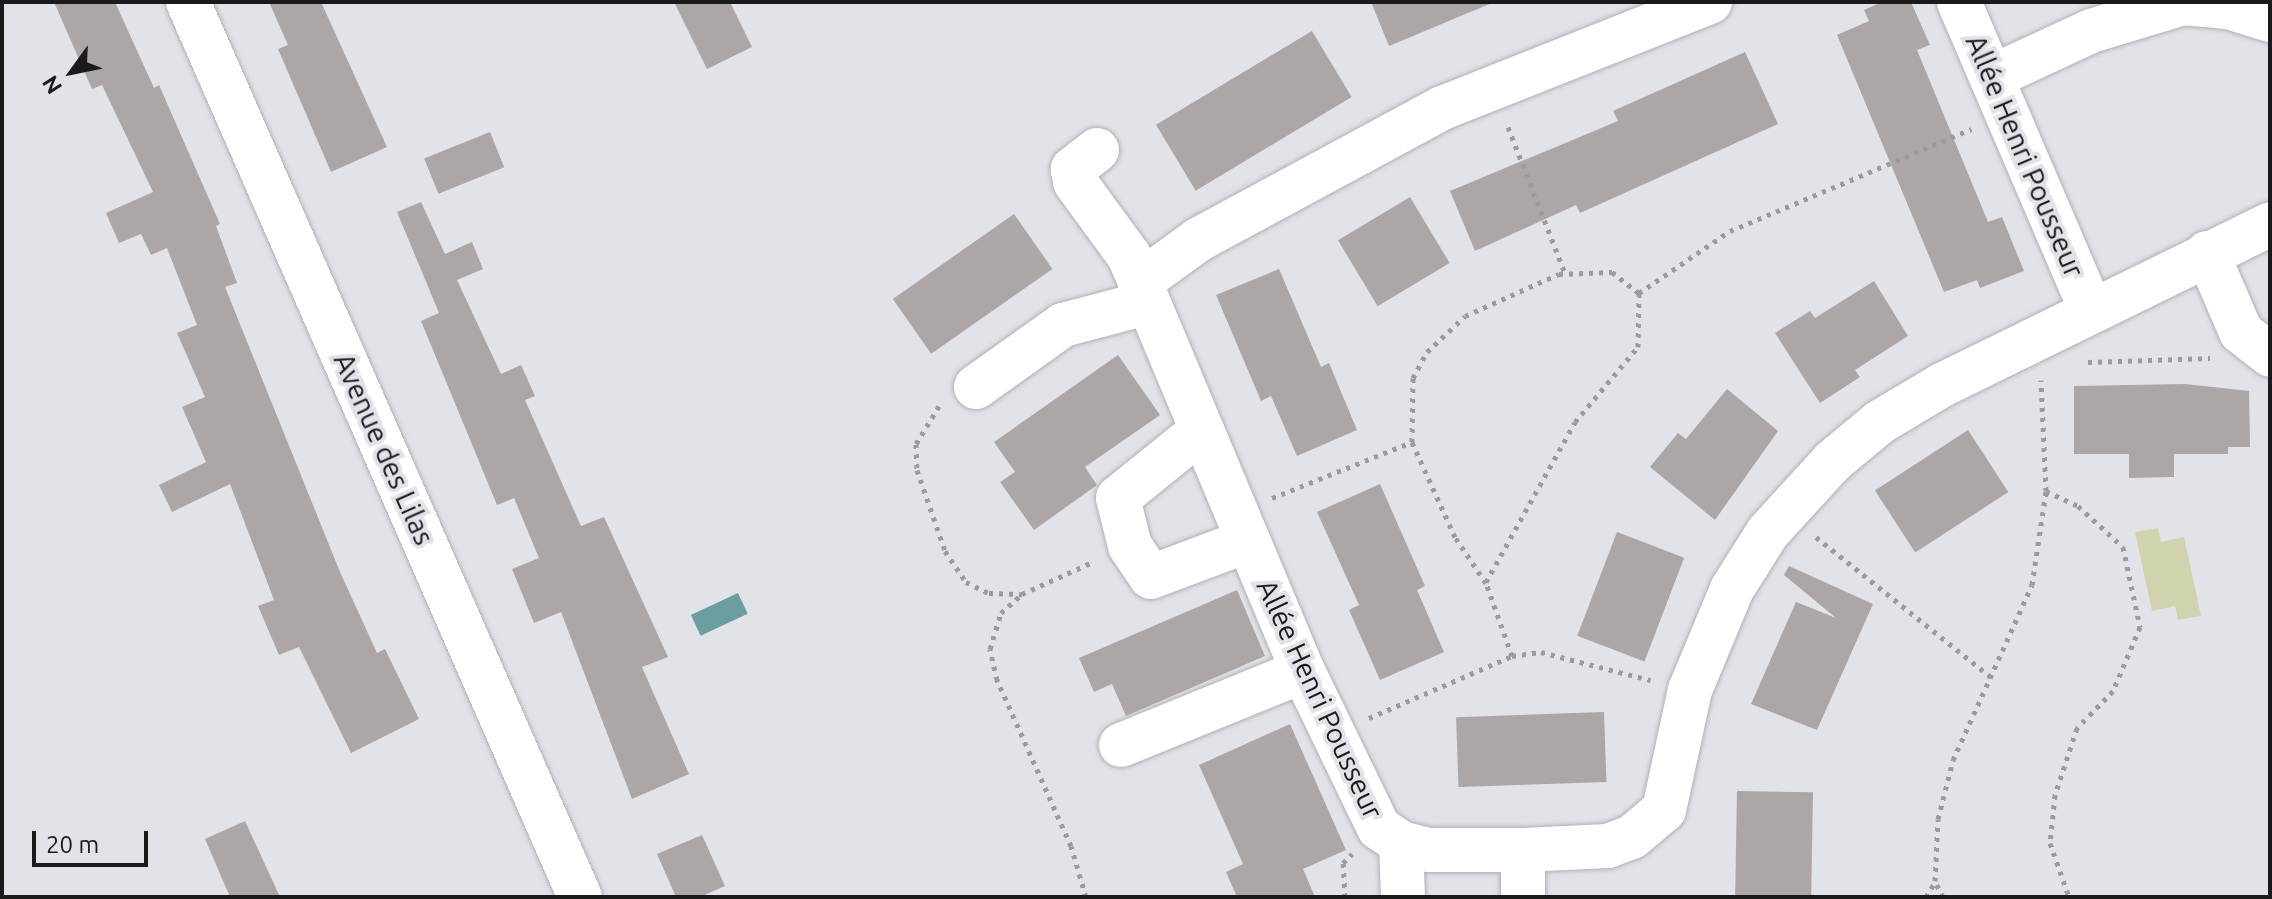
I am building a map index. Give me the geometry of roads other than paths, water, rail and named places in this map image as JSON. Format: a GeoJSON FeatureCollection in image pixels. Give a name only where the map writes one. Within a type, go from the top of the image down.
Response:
{"type":"FeatureCollection","features":[{"type":"Feature","properties":{"kind":"street","name":"Avenue des Lilas"},"geometry":{"type":"LineString","coordinates":[[188,2],[580,897]]}},
{"type":"Feature","properties":{"kind":"street"},"geometry":{"type":"LineString","coordinates":[[976,387],[1063,325],[1143,292],[1198,240],[1491,85],[1710,2]]}},
{"type":"Feature","properties":{"kind":"street","name":"Allée Henri Pousseur"},"geometry":{"type":"LineString","coordinates":[[1959,2],[2091,310]]}},
{"type":"Feature","properties":{"kind":"street"},"geometry":{"type":"LineString","coordinates":[[2000,95],[2087,16],[2183,3],[2256,12]]}},
{"type":"Feature","properties":{"kind":"street","name":"Allée Henri Pousseur"},"geometry":{"type":"LineString","coordinates":[[1097,150],[1073,169],[1075,182],[1129,256],[1241,527],[1332,733],[1379,828],[1401,843],[1429,850],[1608,846],[1650,823],[1664,810],[1672,786],[1690,690],[1732,589],[1783,512],[1833,461],[1880,422],[2091,310],[2270,224]]}},
{"type":"Feature","properties":{"kind":"street"},"geometry":{"type":"LineString","coordinates":[[2207,253],[2241,332],[2270,355]]}},
{"type":"Feature","properties":{"kind":"street"},"geometry":{"type":"LineString","coordinates":[[1202,430],[1118,498],[1130,546],[1151,577],[1241,527]]}},
{"type":"Feature","properties":{"kind":"street"},"geometry":{"type":"LineString","coordinates":[[1121,745],[1303,671]]}},
{"type":"Feature","properties":{"kind":"street"},"geometry":{"type":"LineString","coordinates":[[1401,843],[1403,897]]}},
{"type":"Feature","properties":{"kind":"street"},"geometry":{"type":"LineString","coordinates":[[1523,850],[1523,897]]}},
{"type":"Feature","properties":{"kind":"water"},"geometry":{"type":"Polygon","coordinates":[[[738,593],[748,614],[701,636],[691,615],[738,593]]]}}]}
